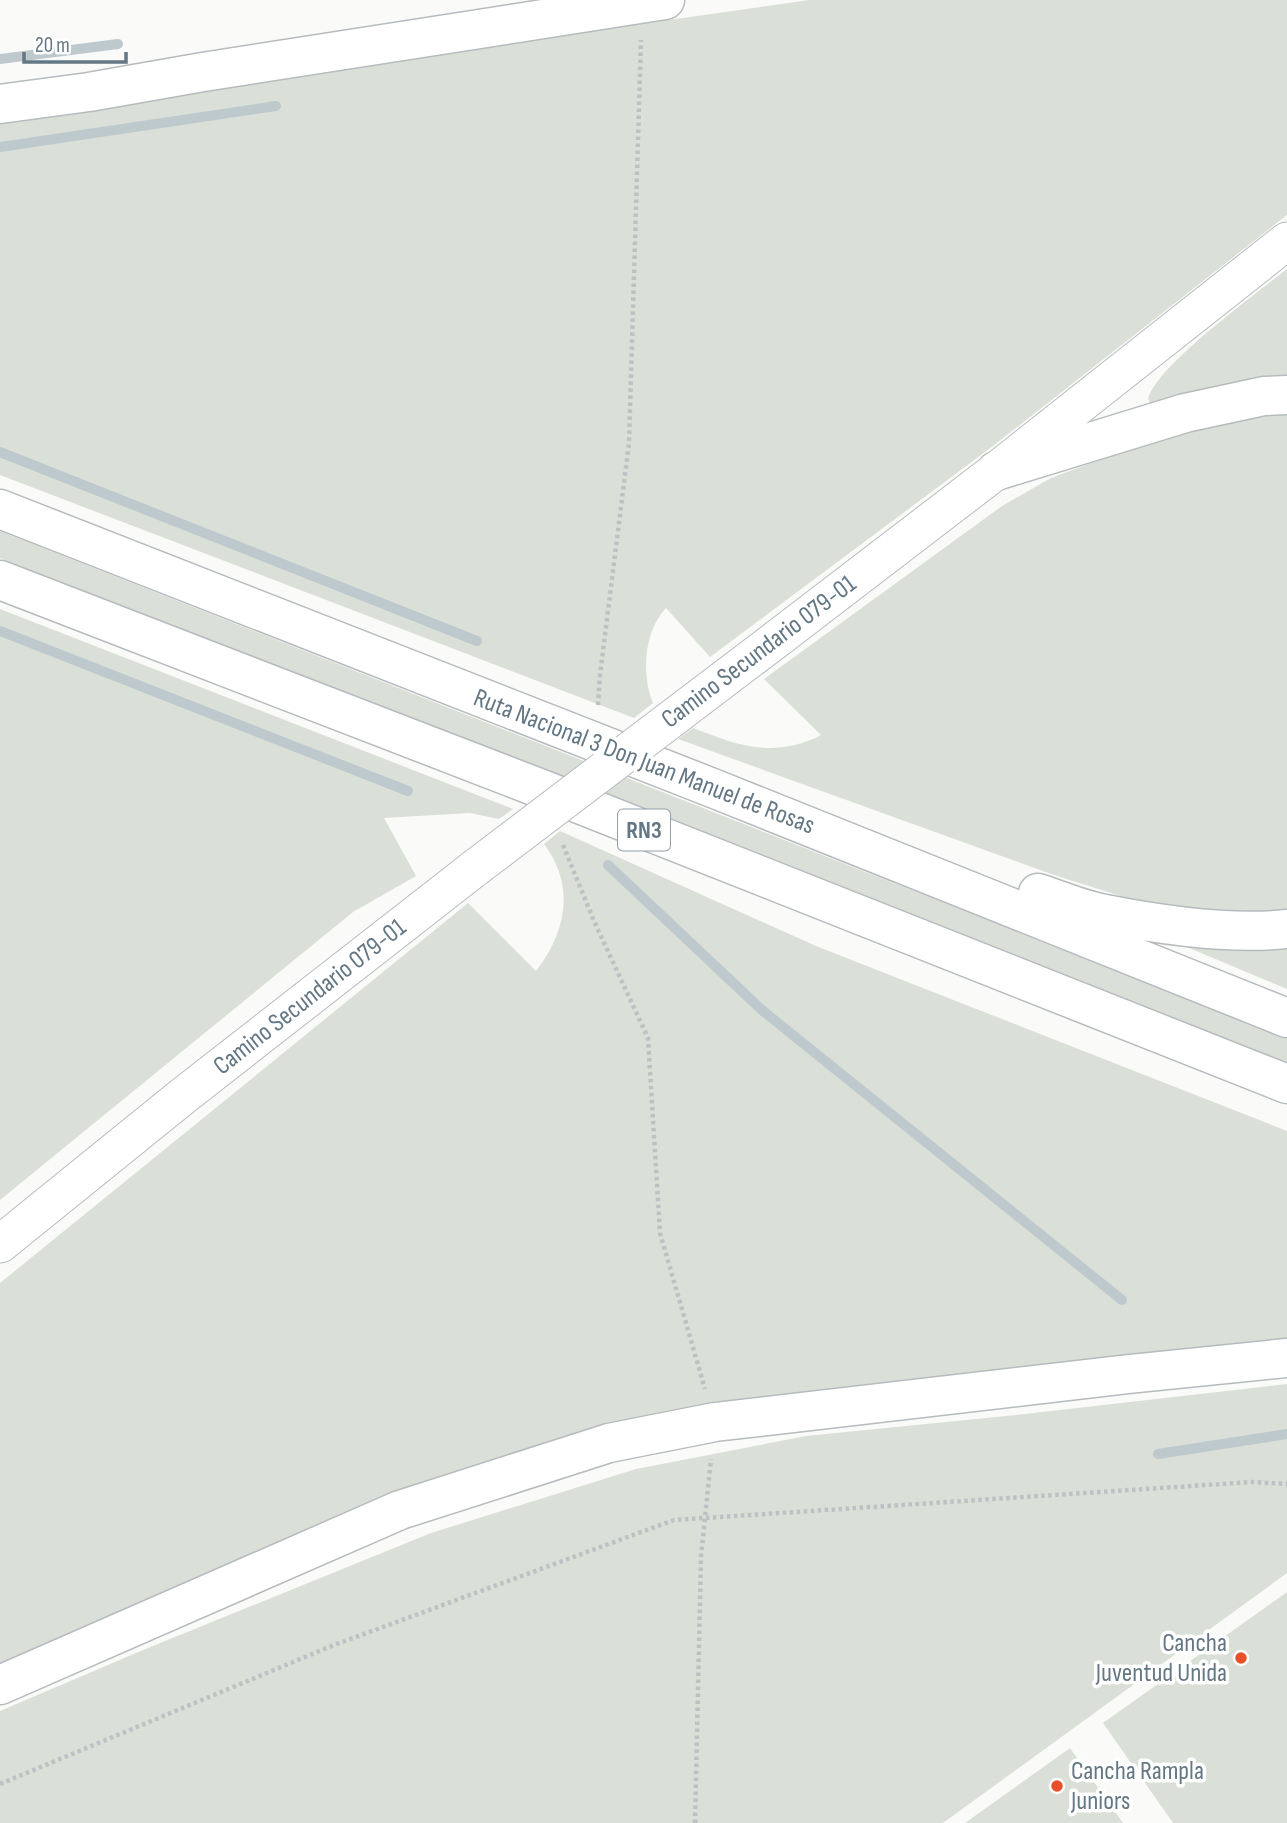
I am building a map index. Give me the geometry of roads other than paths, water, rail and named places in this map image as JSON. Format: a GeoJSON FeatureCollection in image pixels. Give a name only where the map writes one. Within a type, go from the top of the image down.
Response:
{"type":"FeatureCollection","features":[{"type":"Feature","properties":{"kind":"highway"},"geometry":{"type":"LineString","coordinates":[[0,104],[654,2]]}},
{"type":"Feature","properties":{"kind":"highway"},"geometry":{"type":"LineString","coordinates":[[996,471],[1185,413],[1264,396],[1287,395]]}},
{"type":"Feature","properties":{"kind":"highway","name":"Ruta Nacional 3 Don Juan Manuel de Rosas"},"geometry":{"type":"LineString","coordinates":[[0,509],[715,789],[1287,1018]]}},
{"type":"Feature","properties":{"kind":"highway","name":"RN3"},"geometry":{"type":"LineString","coordinates":[[0,580],[539,788],[1287,1084]]}},
{"type":"Feature","properties":{"kind":"highway"},"geometry":{"type":"LineString","coordinates":[[715,789],[1103,914],[1193,926],[1287,929]]}},
{"type":"Feature","properties":{"kind":"highway"},"geometry":{"type":"LineString","coordinates":[[0,1685],[400,1510],[609,1443],[715,1422],[1115,1375],[1287,1358]]}},
{"type":"Feature","properties":{"kind":"main road","name":"Camino Secundario 079-01"},"geometry":{"type":"LineString","coordinates":[[0,1244],[183,1096],[475,868],[996,471],[1287,241]]}},
{"type":"Feature","properties":{"kind":"waterway"},"geometry":{"type":"LineString","coordinates":[[0,59],[118,44]]}},
{"type":"Feature","properties":{"kind":"waterway"},"geometry":{"type":"LineString","coordinates":[[0,147],[276,106]]}},
{"type":"Feature","properties":{"kind":"waterway"},"geometry":{"type":"LineString","coordinates":[[0,452],[477,641]]}},
{"type":"Feature","properties":{"kind":"waterway"},"geometry":{"type":"LineString","coordinates":[[0,631],[408,791]]}},
{"type":"Feature","properties":{"kind":"waterway"},"geometry":{"type":"LineString","coordinates":[[608,865],[763,1011],[1122,1300]]}},
{"type":"Feature","properties":{"kind":"waterway"},"geometry":{"type":"LineString","coordinates":[[1158,1454],[1287,1434]]}},
{"type":"Feature","properties":{"kind":"place","name":"Cancha Juventud Unida"},"geometry":{"type":"Point","coordinates":[1241,1658]}},
{"type":"Feature","properties":{"kind":"place","name":"Cancha Rampla Juniors"},"geometry":{"type":"Point","coordinates":[1057,1786]}}]}
